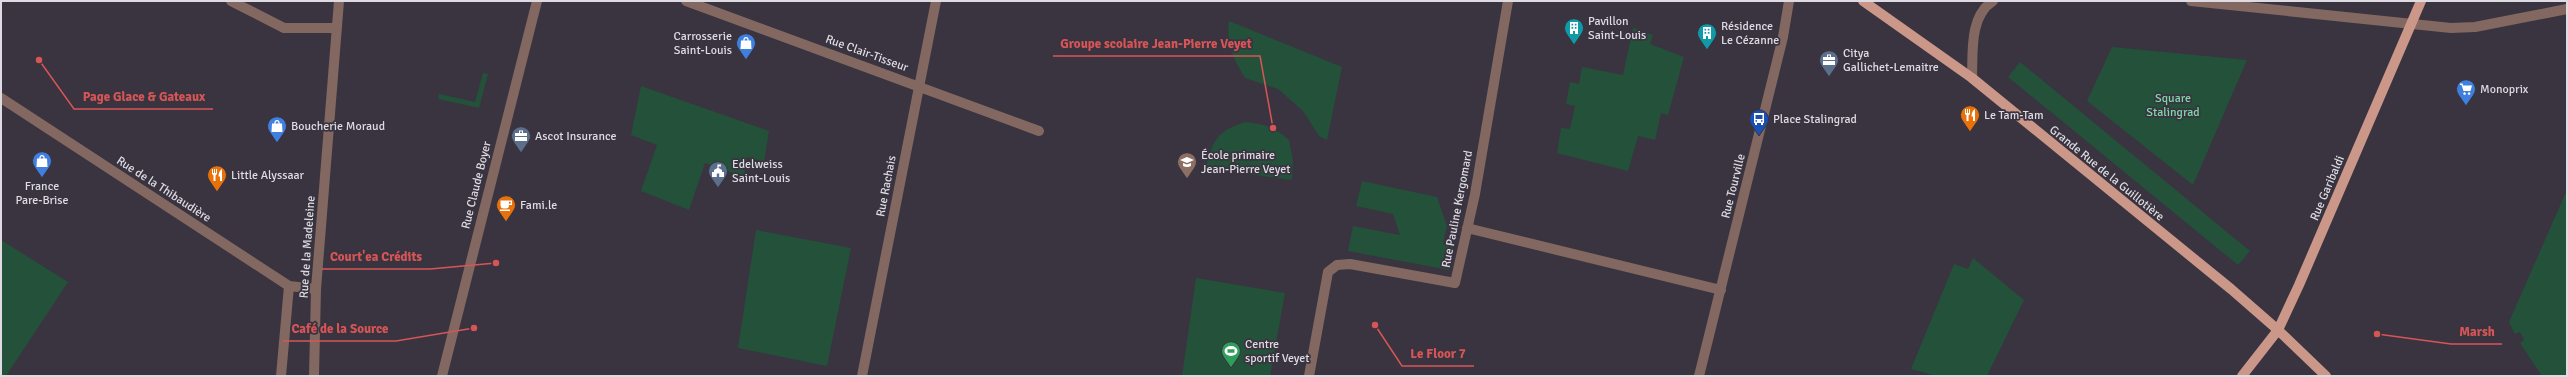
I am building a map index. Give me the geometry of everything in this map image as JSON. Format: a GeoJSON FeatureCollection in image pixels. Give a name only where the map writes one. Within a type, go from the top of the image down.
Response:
{"type":"FeatureCollection","features":[{"type":"Feature","properties":{"kind":"main road","name":"Grande Rue de la Guillotière"},"geometry":{"type":"LineString","coordinates":[[1863,1],[1972,78],[2278,330],[2326,376]]}},
{"type":"Feature","properties":{"kind":"main road","name":"Rue Garibaldi"},"geometry":{"type":"LineString","coordinates":[[2242,376],[2278,330],[2413,23],[2421,1]]}},
{"type":"Feature","properties":{"kind":"street"},"geometry":{"type":"LineString","coordinates":[[231,1],[284,28],[337,28]]}},
{"type":"Feature","properties":{"kind":"street","name":"Rue de la Madeleine"},"geometry":{"type":"LineString","coordinates":[[314,376],[316,289],[339,1]]}},
{"type":"Feature","properties":{"kind":"street","name":"Rue Claude Boyer"},"geometry":{"type":"LineString","coordinates":[[442,376],[537,1]]}},
{"type":"Feature","properties":{"kind":"street","name":"Rue Clair-Tisseur"},"geometry":{"type":"LineString","coordinates":[[686,1],[1039,131]]}},
{"type":"Feature","properties":{"kind":"street","name":"Rue Rachais"},"geometry":{"type":"LineString","coordinates":[[862,376],[936,1]]}},
{"type":"Feature","properties":{"kind":"street","name":"Rue Pauline Kergomard"},"geometry":{"type":"LineString","coordinates":[[1309,376],[1328,272],[1337,265],[1350,264],[1455,283],[1467,228],[1508,1]]}},
{"type":"Feature","properties":{"kind":"street","name":"Rue Tourville"},"geometry":{"type":"LineString","coordinates":[[1699,376],[1783,38],[1789,1]]}},
{"type":"Feature","properties":{"kind":"street"},"geometry":{"type":"LineString","coordinates":[[1972,78],[1974,36],[1980,16],[1993,1]]}},
{"type":"Feature","properties":{"kind":"street"},"geometry":{"type":"LineString","coordinates":[[2191,1],[2451,28],[2475,27],[2567,9]]}},
{"type":"Feature","properties":{"kind":"street","name":"Rue de la Thibaudière"},"geometry":{"type":"LineString","coordinates":[[1,98],[289,286],[316,289]]}},
{"type":"Feature","properties":{"kind":"street"},"geometry":{"type":"LineString","coordinates":[[1467,228],[1721,290]]}},
{"type":"Feature","properties":{"kind":"street","name":"Rue de la Madeleine"},"geometry":{"type":"LineString","coordinates":[[281,376],[289,286]]}},
{"type":"Feature","properties":{"kind":"green space"},"geometry":{"type":"Polygon","coordinates":[[[1229,21],[1342,67],[1327,140],[1319,136],[1303,111],[1278,89],[1245,78],[1231,51],[1228,29],[1229,21]]]}},
{"type":"Feature","properties":{"kind":"green space"},"geometry":{"type":"Polygon","coordinates":[[[1633,28],[1653,35],[1650,44],[1684,57],[1668,115],[1661,113],[1655,140],[1638,136],[1628,171],[1557,153],[1561,128],[1570,129],[1575,106],[1566,104],[1570,82],[1579,84],[1582,67],[1623,75],[1633,28]]]}},
{"type":"Feature","properties":{"kind":"green space","name":"Square Stalingrad"},"geometry":{"type":"Polygon","coordinates":[[[2112,47],[2247,60],[2193,185],[2087,101],[2112,47]]]}},
{"type":"Feature","properties":{"kind":"green space"},"geometry":{"type":"Polygon","coordinates":[[[2020,62],[2250,251],[2238,265],[2008,77],[2020,62]]]}},
{"type":"Feature","properties":{"kind":"green space"},"geometry":{"type":"Polygon","coordinates":[[[483,73],[488,74],[479,108],[438,99],[439,94],[475,102],[483,73]]]}},
{"type":"Feature","properties":{"kind":"green space"},"geometry":{"type":"Polygon","coordinates":[[[641,86],[769,131],[764,162],[747,157],[744,177],[705,163],[689,210],[641,191],[657,145],[631,135],[641,86]]]}},
{"type":"Feature","properties":{"kind":"green space"},"geometry":{"type":"Polygon","coordinates":[[[1245,122],[1269,127],[1279,132],[1289,140],[1293,161],[1292,180],[1206,168],[1217,138],[1228,129],[1245,122]]]}},
{"type":"Feature","properties":{"kind":"green space"},"geometry":{"type":"Polygon","coordinates":[[[1362,181],[1437,197],[1447,226],[1443,244],[1453,246],[1449,270],[1348,251],[1353,226],[1400,235],[1393,214],[1356,206],[1362,181]]]}},
{"type":"Feature","properties":{"kind":"green space"},"geometry":{"type":"Polygon","coordinates":[[[2566,192],[2567,376],[2542,376],[2520,343],[2524,340],[2520,332],[2515,334],[2509,322],[2566,192]]]}},
{"type":"Feature","properties":{"kind":"green space"},"geometry":{"type":"Polygon","coordinates":[[[756,230],[851,248],[827,366],[738,348],[756,230]]]}},
{"type":"Feature","properties":{"kind":"green space"},"geometry":{"type":"Polygon","coordinates":[[[1,240],[68,282],[6,376],[1,376],[1,240]]]}},
{"type":"Feature","properties":{"kind":"green space"},"geometry":{"type":"Polygon","coordinates":[[[1973,258],[2024,300],[1987,376],[1936,376],[1911,369],[1954,264],[1968,269],[1973,258]]]}},
{"type":"Feature","properties":{"kind":"green space"},"geometry":{"type":"Polygon","coordinates":[[[1196,278],[1285,293],[1270,376],[1182,376],[1196,278]]]}},
{"type":"Feature","properties":{"kind":"place","name":"Pavillon Saint-Louis"},"geometry":{"type":"Point","coordinates":[1574,45]}},
{"type":"Feature","properties":{"kind":"place","name":"Résidence Le Cézanne"},"geometry":{"type":"Point","coordinates":[1707,50]}},
{"type":"Feature","properties":{"kind":"place","name":"Page Glace & Gateaux"},"geometry":{"type":"Point","coordinates":[39,60]}},
{"type":"Feature","properties":{"kind":"place","name":"Carrosserie Saint-Louis"},"geometry":{"type":"Point","coordinates":[746,60]}},
{"type":"Feature","properties":{"kind":"place","name":"Citya Gallichet-Lemaitre"},"geometry":{"type":"Point","coordinates":[1829,77]}},
{"type":"Feature","properties":{"kind":"place","name":"Monoprix"},"geometry":{"type":"Point","coordinates":[2466,106]}},
{"type":"Feature","properties":{"kind":"place","name":"Groupe scolaire Jean-Pierre Veyet"},"geometry":{"type":"Point","coordinates":[1273,128]}},
{"type":"Feature","properties":{"kind":"place","name":"Le Tam-Tam"},"geometry":{"type":"Point","coordinates":[1970,132]}},
{"type":"Feature","properties":{"kind":"place","name":"Place Stalingrad"},"geometry":{"type":"Point","coordinates":[1759,136]}},
{"type":"Feature","properties":{"kind":"place","name":"Boucherie Moraud"},"geometry":{"type":"Point","coordinates":[277,143]}},
{"type":"Feature","properties":{"kind":"place","name":"Ascot Insurance"},"geometry":{"type":"Point","coordinates":[521,153]}},
{"type":"Feature","properties":{"kind":"place","name":"France Pare-Brise"},"geometry":{"type":"Point","coordinates":[42,178]}},
{"type":"Feature","properties":{"kind":"place","name":"École primaire Jean-Pierre Veyet"},"geometry":{"type":"Point","coordinates":[1187,179]}},
{"type":"Feature","properties":{"kind":"place","name":"Edelweiss Saint-Louis"},"geometry":{"type":"Point","coordinates":[718,188]}},
{"type":"Feature","properties":{"kind":"place","name":"Little Alyssaar"},"geometry":{"type":"Point","coordinates":[217,192]}},
{"type":"Feature","properties":{"kind":"place","name":"Fami.le"},"geometry":{"type":"Point","coordinates":[506,222]}},
{"type":"Feature","properties":{"kind":"place","name":"Court'ea Crédits"},"geometry":{"type":"Point","coordinates":[496,263]}},
{"type":"Feature","properties":{"kind":"place","name":"Le Floor 7"},"geometry":{"type":"Point","coordinates":[1375,325]}},
{"type":"Feature","properties":{"kind":"place","name":"Café de la Source"},"geometry":{"type":"Point","coordinates":[474,328]}},
{"type":"Feature","properties":{"kind":"place","name":"Marsh"},"geometry":{"type":"Point","coordinates":[2377,334]}},
{"type":"Feature","properties":{"kind":"place","name":"Centre sportif Veyet"},"geometry":{"type":"Point","coordinates":[1231,368]}}]}
